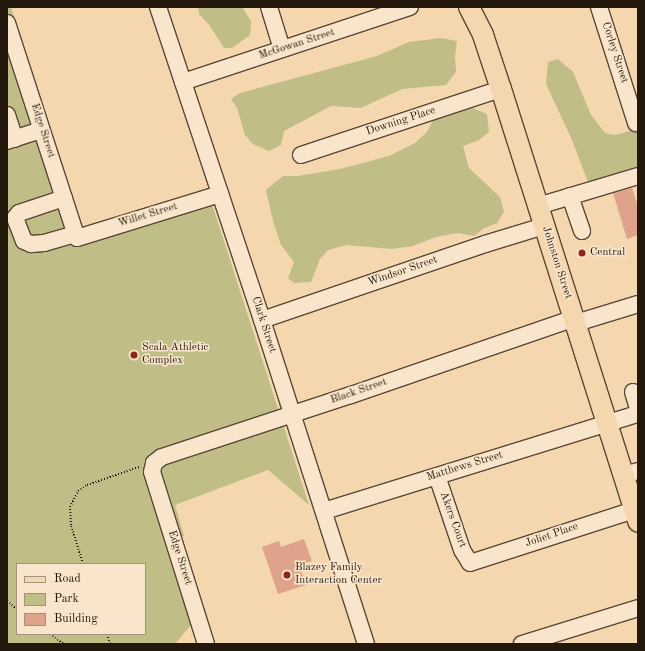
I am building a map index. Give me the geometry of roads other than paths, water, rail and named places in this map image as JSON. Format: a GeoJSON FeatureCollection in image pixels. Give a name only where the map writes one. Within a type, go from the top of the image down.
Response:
{"type":"FeatureCollection","features":[{"type":"Feature","properties":{"kind":"main road","name":"Johnston Street"},"geometry":{"type":"LineString","coordinates":[[469,7],[483,35],[501,89],[607,424],[631,473],[636,516]]}},
{"type":"Feature","properties":{"kind":"street","name":"Clark Street"},"geometry":{"type":"LineString","coordinates":[[158,7],[262,320],[366,644]]}},
{"type":"Feature","properties":{"kind":"street"},"geometry":{"type":"LineString","coordinates":[[269,7],[282,49]]}},
{"type":"Feature","properties":{"kind":"street","name":"McGowan Street"},"geometry":{"type":"LineString","coordinates":[[183,82],[410,7]]}},
{"type":"Feature","properties":{"kind":"street","name":"Corley Street"},"geometry":{"type":"LineString","coordinates":[[599,7],[636,123]]}},
{"type":"Feature","properties":{"kind":"street","name":"Edge Street"},"geometry":{"type":"LineString","coordinates":[[7,23],[76,236]]}},
{"type":"Feature","properties":{"kind":"street","name":"Downing Place"},"geometry":{"type":"LineString","coordinates":[[302,155],[501,89]]}},
{"type":"Feature","properties":{"kind":"street"},"geometry":{"type":"LineString","coordinates":[[7,115],[11,140],[41,130]]}},
{"type":"Feature","properties":{"kind":"street"},"geometry":{"type":"LineString","coordinates":[[538,206],[638,176]]}},
{"type":"Feature","properties":{"kind":"street","name":"Willet Street"},"geometry":{"type":"LineString","coordinates":[[64,198],[19,213],[15,218],[24,241],[32,244],[44,243],[76,236],[220,194]]}},
{"type":"Feature","properties":{"kind":"street"},"geometry":{"type":"LineString","coordinates":[[570,196],[582,231]]}},
{"type":"Feature","properties":{"kind":"street","name":"Windsor Street"},"geometry":{"type":"LineString","coordinates":[[262,320],[485,244],[544,226]]}},
{"type":"Feature","properties":{"kind":"street","name":"Black Street"},"geometry":{"type":"LineString","coordinates":[[153,467],[162,457],[575,321],[638,304]]}},
{"type":"Feature","properties":{"kind":"street"},"geometry":{"type":"LineString","coordinates":[[633,392],[638,408]]}},
{"type":"Feature","properties":{"kind":"street","name":"Matthews Street"},"geometry":{"type":"LineString","coordinates":[[324,510],[638,414]]}},
{"type":"Feature","properties":{"kind":"street","name":"Edge Street"},"geometry":{"type":"LineString","coordinates":[[153,467],[173,540],[206,644]]}},
{"type":"Feature","properties":{"kind":"street","name":"Akers Court"},"geometry":{"type":"LineString","coordinates":[[437,476],[462,550],[470,563]]}},
{"type":"Feature","properties":{"kind":"street","name":"Joliet Place"},"geometry":{"type":"LineString","coordinates":[[470,563],[636,516]]}},
{"type":"Feature","properties":{"kind":"street"},"geometry":{"type":"LineString","coordinates":[[522,644],[638,608]]}},
{"type":"Feature","properties":{"kind":"place","name":"Central"},"geometry":{"type":"Point","coordinates":[582,253]}},
{"type":"Feature","properties":{"kind":"place","name":"Scala Athletic Complex"},"geometry":{"type":"Point","coordinates":[134,355]}},
{"type":"Feature","properties":{"kind":"place","name":"Blazey Family Interaction Center"},"geometry":{"type":"Point","coordinates":[287,575]}}]}
